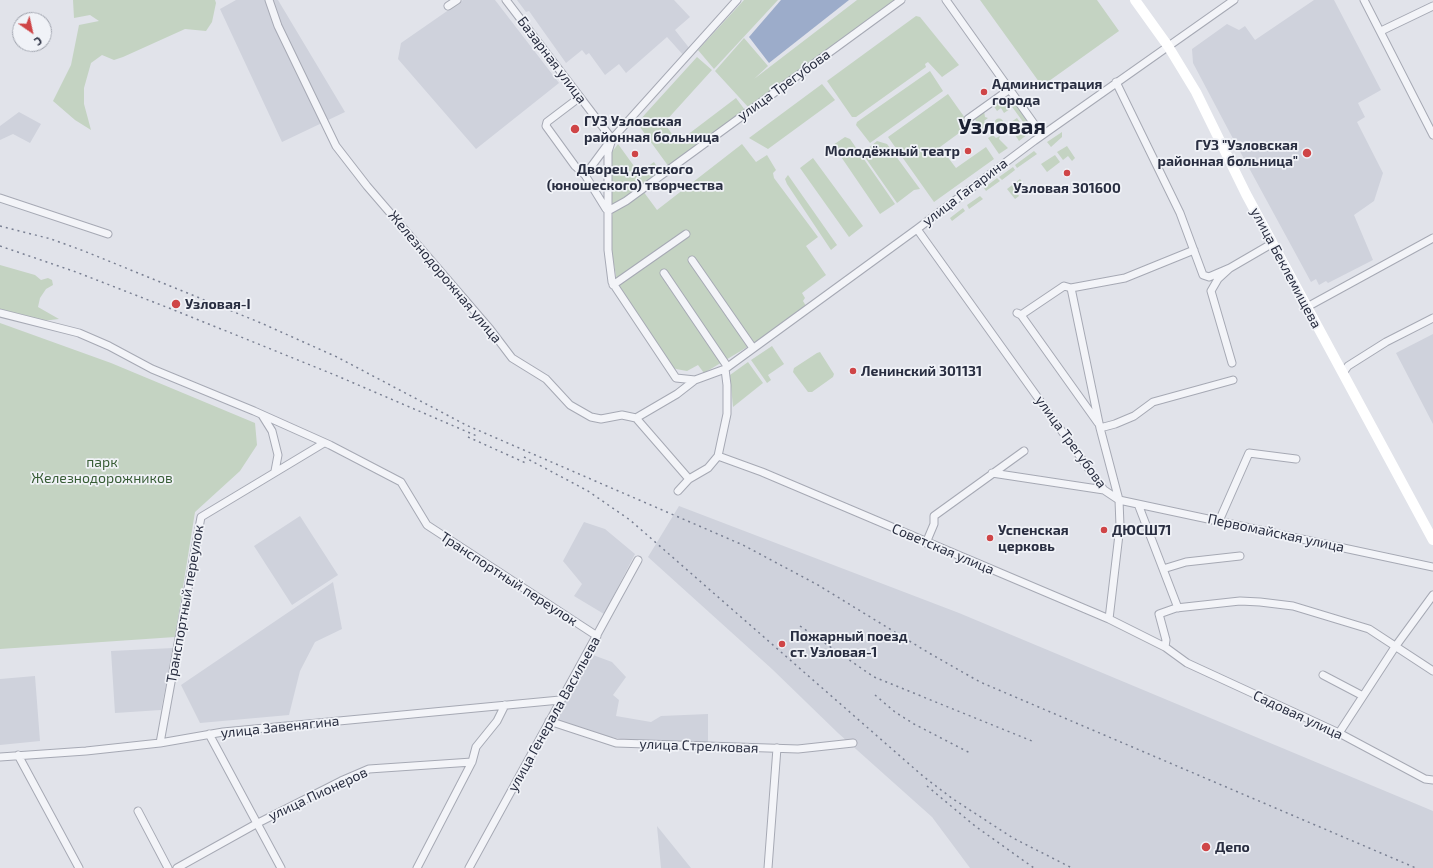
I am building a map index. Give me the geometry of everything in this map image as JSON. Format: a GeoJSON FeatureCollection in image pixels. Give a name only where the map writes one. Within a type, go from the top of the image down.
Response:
{"type":"FeatureCollection","features":[{"type":"Feature","properties":{"kind":"main road","name":"улица Беклемищева"},"geometry":{"type":"LineString","coordinates":[[1136,0],[1168,46],[1196,92],[1273,243],[1433,540]]}},
{"type":"Feature","properties":{"kind":"street","name":"Железнодорожная улица"},"geometry":{"type":"LineString","coordinates":[[269,0],[278,26],[336,146],[367,186],[490,329],[512,358],[546,379],[570,406],[591,417],[602,419],[622,415],[636,418]]}},
{"type":"Feature","properties":{"kind":"street"},"geometry":{"type":"LineString","coordinates":[[448,6],[457,0]]}},
{"type":"Feature","properties":{"kind":"street","name":"Базарная улица"},"geometry":{"type":"LineString","coordinates":[[506,0],[612,139]]}},
{"type":"Feature","properties":{"kind":"street"},"geometry":{"type":"LineString","coordinates":[[585,175],[612,139],[737,0]]}},
{"type":"Feature","properties":{"kind":"street","name":"улица Трегубова"},"geometry":{"type":"LineString","coordinates":[[608,211],[626,201],[901,0]]}},
{"type":"Feature","properties":{"kind":"street"},"geometry":{"type":"LineString","coordinates":[[946,0],[1042,135]]}},
{"type":"Feature","properties":{"kind":"street","name":"улица Гагарина"},"geometry":{"type":"LineString","coordinates":[[695,380],[726,368],[917,229],[976,183],[1042,135],[1234,0]]}},
{"type":"Feature","properties":{"kind":"street"},"geometry":{"type":"LineString","coordinates":[[1364,0],[1433,135]]}},
{"type":"Feature","properties":{"kind":"street"},"geometry":{"type":"LineString","coordinates":[[1381,31],[1433,6]]}},
{"type":"Feature","properties":{"kind":"street"},"geometry":{"type":"LineString","coordinates":[[1116,82],[1180,213],[1203,274],[1209,277],[1230,268],[1273,243]]}},
{"type":"Feature","properties":{"kind":"street"},"geometry":{"type":"LineString","coordinates":[[968,118],[1010,89]]}},
{"type":"Feature","properties":{"kind":"street"},"geometry":{"type":"LineString","coordinates":[[580,97],[545,124],[576,166],[585,175],[608,211]]}},
{"type":"Feature","properties":{"kind":"street"},"geometry":{"type":"LineString","coordinates":[[612,139],[608,152],[608,250],[613,285],[676,378],[695,380]]}},
{"type":"Feature","properties":{"kind":"street"},"geometry":{"type":"LineString","coordinates":[[0,198],[108,234]]}},
{"type":"Feature","properties":{"kind":"street","name":"улица Трегубова"},"geometry":{"type":"LineString","coordinates":[[917,229],[1104,490],[1119,500]]}},
{"type":"Feature","properties":{"kind":"street"},"geometry":{"type":"LineString","coordinates":[[613,285],[686,234]]}},
{"type":"Feature","properties":{"kind":"street"},"geometry":{"type":"LineString","coordinates":[[1307,307],[1433,238]]}},
{"type":"Feature","properties":{"kind":"street"},"geometry":{"type":"LineString","coordinates":[[1194,250],[1125,278],[1071,288],[1064,286],[1019,314],[1100,426],[1115,424],[1134,416],[1153,402],[1233,380]]}},
{"type":"Feature","properties":{"kind":"street"},"geometry":{"type":"LineString","coordinates":[[692,260],[753,348]]}},
{"type":"Feature","properties":{"kind":"street"},"geometry":{"type":"LineString","coordinates":[[1230,268],[1218,280],[1212,291],[1232,363]]}},
{"type":"Feature","properties":{"kind":"street"},"geometry":{"type":"LineString","coordinates":[[664,273],[726,368],[727,414],[718,456],[708,468],[689,479],[678,491]]}},
{"type":"Feature","properties":{"kind":"street","name":"улица Трегубова"},"geometry":{"type":"LineString","coordinates":[[1071,288],[1100,426],[1119,500]]}},
{"type":"Feature","properties":{"kind":"street"},"geometry":{"type":"LineString","coordinates":[[0,313],[79,333],[109,346],[146,366],[260,413],[324,443]]}},
{"type":"Feature","properties":{"kind":"street"},"geometry":{"type":"LineString","coordinates":[[1343,373],[1348,366],[1386,342],[1433,318]]}},
{"type":"Feature","properties":{"kind":"street"},"geometry":{"type":"LineString","coordinates":[[689,479],[636,418],[677,394],[695,380]]}},
{"type":"Feature","properties":{"kind":"street"},"geometry":{"type":"LineString","coordinates":[[260,413],[272,430],[278,455],[275,471]]}},
{"type":"Feature","properties":{"kind":"street","name":"Транспортный переулок"},"geometry":{"type":"LineString","coordinates":[[160,743],[201,517],[275,471],[324,443],[401,482],[427,525],[597,636]]}},
{"type":"Feature","properties":{"kind":"street"},"geometry":{"type":"LineString","coordinates":[[926,543],[934,524],[934,516],[1024,450]]}},
{"type":"Feature","properties":{"kind":"street"},"geometry":{"type":"LineString","coordinates":[[1219,522],[1249,452],[1296,459]]}},
{"type":"Feature","properties":{"kind":"street","name":"Советская улица"},"geometry":{"type":"LineString","coordinates":[[718,456],[762,472],[926,543],[1109,618],[1165,647]]}},
{"type":"Feature","properties":{"kind":"street"},"geometry":{"type":"LineString","coordinates":[[992,473],[1104,490]]}},
{"type":"Feature","properties":{"kind":"street"},"geometry":{"type":"LineString","coordinates":[[1109,618],[1120,526],[1119,500]]}},
{"type":"Feature","properties":{"kind":"street","name":"Первомайская улица"},"geometry":{"type":"LineString","coordinates":[[1119,500],[1433,567]]}},
{"type":"Feature","properties":{"kind":"street"},"geometry":{"type":"LineString","coordinates":[[1138,504],[1178,608]]}},
{"type":"Feature","properties":{"kind":"street"},"geometry":{"type":"LineString","coordinates":[[1163,569],[1186,562],[1240,556]]}},
{"type":"Feature","properties":{"kind":"street","name":"улица Генерала Васильева"},"geometry":{"type":"LineString","coordinates":[[469,868],[638,560]]}},
{"type":"Feature","properties":{"kind":"street"},"geometry":{"type":"LineString","coordinates":[[1339,733],[1395,647],[1433,595]]}},
{"type":"Feature","properties":{"kind":"street"},"geometry":{"type":"LineString","coordinates":[[1165,647],[1166,640],[1159,614],[1178,608],[1240,601],[1294,606],[1369,629],[1433,671]]}},
{"type":"Feature","properties":{"kind":"street","name":"Садовая улица"},"geometry":{"type":"LineString","coordinates":[[1165,647],[1187,663],[1339,733],[1425,779],[1433,780]]}},
{"type":"Feature","properties":{"kind":"street"},"geometry":{"type":"LineString","coordinates":[[1323,675],[1363,696]]}},
{"type":"Feature","properties":{"kind":"street","name":"улица Завенягина"},"geometry":{"type":"LineString","coordinates":[[0,756],[160,743],[209,734],[560,700]]}},
{"type":"Feature","properties":{"kind":"street"},"geometry":{"type":"LineString","coordinates":[[417,868],[472,762],[476,747],[497,721],[505,705]]}},
{"type":"Feature","properties":{"kind":"street","name":"улица Стрелковая"},"geometry":{"type":"LineString","coordinates":[[549,721],[616,743],[798,749],[853,744]]}},
{"type":"Feature","properties":{"kind":"street"},"geometry":{"type":"LineString","coordinates":[[209,734],[281,868]]}},
{"type":"Feature","properties":{"kind":"street"},"geometry":{"type":"LineString","coordinates":[[768,868],[777,748]]}},
{"type":"Feature","properties":{"kind":"street"},"geometry":{"type":"LineString","coordinates":[[18,755],[79,868]]}},
{"type":"Feature","properties":{"kind":"street","name":"улица Пионеров"},"geometry":{"type":"LineString","coordinates":[[176,868],[256,824],[341,781],[369,769],[472,762]]}},
{"type":"Feature","properties":{"kind":"street"},"geometry":{"type":"LineString","coordinates":[[138,811],[168,868]]}},
{"type":"Feature","properties":{"kind":"shaded area"},"geometry":{"type":"Polygon","coordinates":[[[236,0],[278,0],[345,112],[282,142],[220,9],[236,0]]]}},
{"type":"Feature","properties":{"kind":"shaded area"},"geometry":{"type":"Polygon","coordinates":[[[463,0],[495,0],[559,83],[476,149],[398,59],[401,43],[463,0]]]}},
{"type":"Feature","properties":{"kind":"shaded area"},"geometry":{"type":"Polygon","coordinates":[[[517,0],[674,0],[690,17],[675,30],[690,49],[684,56],[667,37],[626,73],[619,64],[605,75],[589,53],[586,55],[582,50],[566,63],[529,11],[526,12],[517,0]]]}},
{"type":"Feature","properties":{"kind":"shaded area","name":"ГУЗ \"Узловская районная больница\""},"geometry":{"type":"Polygon","coordinates":[[[1314,0],[1334,0],[1381,90],[1358,103],[1365,117],[1357,122],[1383,173],[1374,201],[1354,215],[1373,260],[1328,283],[1326,281],[1319,285],[1316,279],[1311,282],[1230,133],[1193,63],[1192,49],[1227,24],[1239,30],[1245,26],[1255,40],[1314,0]]]}},
{"type":"Feature","properties":{"kind":"shaded area"},"geometry":{"type":"Polygon","coordinates":[[[19,112],[41,124],[30,143],[13,134],[0,140],[0,126],[19,112]]]}},
{"type":"Feature","properties":{"kind":"shaded area"},"geometry":{"type":"Polygon","coordinates":[[[1433,334],[1433,424],[1396,353],[1433,334]]]}},
{"type":"Feature","properties":{"kind":"shaded area"},"geometry":{"type":"Polygon","coordinates":[[[679,506],[959,613],[1433,811],[1433,868],[970,868],[932,817],[838,733],[772,669],[648,557],[679,506]]]}},
{"type":"Feature","properties":{"kind":"shaded area"},"geometry":{"type":"Polygon","coordinates":[[[300,516],[338,575],[292,605],[254,546],[300,516]]]}},
{"type":"Feature","properties":{"kind":"shaded area"},"geometry":{"type":"Polygon","coordinates":[[[584,522],[605,529],[635,554],[604,614],[574,596],[582,584],[563,561],[584,522]]]}},
{"type":"Feature","properties":{"kind":"shaded area"},"geometry":{"type":"Polygon","coordinates":[[[333,582],[342,629],[315,642],[300,671],[289,715],[200,723],[181,685],[333,582]]]}},
{"type":"Feature","properties":{"kind":"shaded area"},"geometry":{"type":"Polygon","coordinates":[[[173,648],[161,710],[115,713],[111,651],[173,648]]]}},
{"type":"Feature","properties":{"kind":"shaded area"},"geometry":{"type":"Polygon","coordinates":[[[593,655],[612,662],[626,677],[613,695],[619,700],[616,716],[651,722],[661,716],[708,714],[708,745],[626,740],[606,736],[552,720],[569,690],[593,655]]]}},
{"type":"Feature","properties":{"kind":"shaded area"},"geometry":{"type":"Polygon","coordinates":[[[35,676],[40,741],[0,745],[0,679],[35,676]]]}},
{"type":"Feature","properties":{"kind":"shaded area"},"geometry":{"type":"Polygon","coordinates":[[[657,826],[691,868],[661,868],[657,826]]]}},
{"type":"Feature","properties":{"kind":"green space"},"geometry":{"type":"Polygon","coordinates":[[[73,0],[215,0],[216,3],[212,22],[206,31],[185,29],[123,57],[114,60],[102,55],[91,63],[84,88],[84,104],[91,130],[75,120],[53,101],[71,65],[79,25],[99,21],[90,15],[74,18],[73,0]]]}},
{"type":"Feature","properties":{"kind":"green space"},"geometry":{"type":"Polygon","coordinates":[[[744,0],[778,0],[714,69],[698,50],[744,0]]]}},
{"type":"Feature","properties":{"kind":"green space"},"geometry":{"type":"Polygon","coordinates":[[[857,0],[898,0],[749,108],[715,71],[744,38],[768,66],[754,79],[857,0]]]}},
{"type":"Feature","properties":{"kind":"green space"},"geometry":{"type":"Polygon","coordinates":[[[980,0],[1097,0],[1119,31],[1042,86],[980,0]]]}},
{"type":"Feature","properties":{"kind":"green space"},"geometry":{"type":"Polygon","coordinates":[[[916,16],[920,17],[959,65],[942,77],[928,62],[925,64],[926,67],[856,117],[852,117],[827,81],[916,16]]]}},
{"type":"Feature","properties":{"kind":"green space"},"geometry":{"type":"Polygon","coordinates":[[[697,57],[712,70],[664,123],[678,142],[736,98],[745,110],[669,167],[637,123],[697,57]]]}},
{"type":"Feature","properties":{"kind":"green space"},"geometry":{"type":"Polygon","coordinates":[[[930,71],[943,91],[870,143],[856,125],[857,122],[930,71]]]}},
{"type":"Feature","properties":{"kind":"green space"},"geometry":{"type":"Polygon","coordinates":[[[822,84],[835,100],[768,149],[749,138],[822,84]]]}},
{"type":"Feature","properties":{"kind":"green space"},"geometry":{"type":"Polygon","coordinates":[[[948,94],[970,125],[940,147],[956,168],[986,147],[994,159],[934,202],[888,137],[948,94]]]}},
{"type":"Feature","properties":{"kind":"green space"},"geometry":{"type":"Polygon","coordinates":[[[1005,97],[1013,100],[1035,130],[1031,133],[1005,97]]]}},
{"type":"Feature","properties":{"kind":"green space"},"geometry":{"type":"Polygon","coordinates":[[[1002,98],[1010,109],[1004,113],[1001,108],[997,111],[993,105],[1002,98]]]}},
{"type":"Feature","properties":{"kind":"green space"},"geometry":{"type":"Polygon","coordinates":[[[984,111],[985,117],[988,118],[984,121],[987,125],[982,129],[974,118],[984,111]]]}},
{"type":"Feature","properties":{"kind":"green space"},"geometry":{"type":"Polygon","coordinates":[[[999,118],[1004,123],[999,128],[994,123],[999,118]]]}},
{"type":"Feature","properties":{"kind":"green space"},"geometry":{"type":"Polygon","coordinates":[[[1017,118],[1028,134],[1019,141],[1010,129],[1014,126],[1011,122],[1017,118]]]}},
{"type":"Feature","properties":{"kind":"green space"},"geometry":{"type":"Polygon","coordinates":[[[1062,132],[1062,137],[1051,147],[1047,142],[1062,132]]]}},
{"type":"Feature","properties":{"kind":"green space"},"geometry":{"type":"Polygon","coordinates":[[[993,135],[996,138],[1000,136],[999,139],[1008,148],[999,154],[988,138],[993,135]]]}},
{"type":"Feature","properties":{"kind":"green space"},"geometry":{"type":"Polygon","coordinates":[[[845,137],[850,139],[895,204],[880,214],[833,145],[845,137]]]}},
{"type":"Feature","properties":{"kind":"green space"},"geometry":{"type":"Polygon","coordinates":[[[877,141],[887,144],[920,189],[914,190],[897,203],[862,153],[877,141]]]}},
{"type":"Feature","properties":{"kind":"green space"},"geometry":{"type":"Polygon","coordinates":[[[618,144],[639,173],[654,162],[661,173],[610,209],[612,152],[618,144]]]}},
{"type":"Feature","properties":{"kind":"green space"},"geometry":{"type":"Polygon","coordinates":[[[742,144],[756,162],[767,155],[776,170],[773,173],[774,178],[818,237],[806,246],[826,275],[802,293],[805,298],[803,301],[806,306],[754,343],[704,373],[698,365],[687,371],[676,369],[671,366],[618,287],[612,253],[610,229],[613,212],[643,191],[657,210],[742,144]]]}},
{"type":"Feature","properties":{"kind":"green space"},"geometry":{"type":"Polygon","coordinates":[[[1067,146],[1075,158],[1072,161],[1068,156],[1063,160],[1057,152],[1067,146]]]}},
{"type":"Feature","properties":{"kind":"green space"},"geometry":{"type":"Polygon","coordinates":[[[1034,151],[1037,154],[1017,168],[1015,165],[1034,151]]]}},
{"type":"Feature","properties":{"kind":"green space"},"geometry":{"type":"Polygon","coordinates":[[[1055,155],[1060,162],[1047,172],[1041,164],[1055,155]]]}},
{"type":"Feature","properties":{"kind":"green space"},"geometry":{"type":"Polygon","coordinates":[[[813,158],[863,226],[849,237],[800,168],[813,158]]]}},
{"type":"Feature","properties":{"kind":"green space"},"geometry":{"type":"Polygon","coordinates":[[[1013,167],[1015,170],[1002,180],[999,177],[1013,167]]]}},
{"type":"Feature","properties":{"kind":"green space"},"geometry":{"type":"Polygon","coordinates":[[[788,175],[837,245],[831,250],[787,184],[785,179],[788,175]]]}},
{"type":"Feature","properties":{"kind":"green space"},"geometry":{"type":"Polygon","coordinates":[[[997,178],[1000,181],[986,191],[984,188],[997,178]]]}},
{"type":"Feature","properties":{"kind":"green space"},"geometry":{"type":"Polygon","coordinates":[[[1020,179],[1026,187],[1017,193],[1019,196],[1015,199],[1007,189],[1020,179]]]}},
{"type":"Feature","properties":{"kind":"green space"},"geometry":{"type":"Polygon","coordinates":[[[980,196],[983,199],[969,209],[967,205],[980,196]]]}},
{"type":"Feature","properties":{"kind":"green space"},"geometry":{"type":"Polygon","coordinates":[[[963,208],[965,211],[952,221],[950,218],[963,208]]]}},
{"type":"Feature","properties":{"kind":"green space"},"geometry":{"type":"Polygon","coordinates":[[[0,265],[35,275],[41,280],[48,278],[52,280],[53,285],[46,289],[40,298],[38,307],[59,319],[33,322],[0,312],[0,265]]]}},
{"type":"Feature","properties":{"kind":"green space","name":"парк Железнодорожников"},"geometry":{"type":"Polygon","coordinates":[[[0,323],[111,363],[255,423],[257,445],[240,471],[195,512],[175,637],[0,649],[0,323]]]}},
{"type":"Feature","properties":{"kind":"green space"},"geometry":{"type":"Polygon","coordinates":[[[772,346],[784,364],[768,375],[771,380],[767,383],[751,360],[772,346]]]}},
{"type":"Feature","properties":{"kind":"green space"},"geometry":{"type":"Polygon","coordinates":[[[820,352],[834,374],[833,377],[812,392],[808,392],[793,372],[794,368],[820,352]]]}},
{"type":"Feature","properties":{"kind":"green space"},"geometry":{"type":"Polygon","coordinates":[[[748,362],[763,383],[733,407],[730,375],[748,362]]]}},
{"type":"Feature","properties":{"kind":"water"},"geometry":{"type":"Polygon","coordinates":[[[781,0],[849,0],[769,63],[749,37],[781,0]]]}},
{"type":"Feature","properties":{"kind":"railway"},"geometry":{"type":"LineString","coordinates":[[0,226],[51,239],[84,251],[261,323],[337,357],[466,425],[743,545],[818,585],[929,653],[980,682],[1416,868]]}},
{"type":"Feature","properties":{"kind":"railway"},"geometry":{"type":"LineString","coordinates":[[0,246],[76,272],[174,310],[335,375],[477,436]]}},
{"type":"Feature","properties":{"kind":"railway"},"geometry":{"type":"LineString","coordinates":[[468,437],[528,464]]}},
{"type":"Feature","properties":{"kind":"railway"},"geometry":{"type":"LineString","coordinates":[[524,457],[588,491],[630,520],[924,777],[953,799],[1013,838],[1072,868]]}},
{"type":"Feature","properties":{"kind":"railway"},"geometry":{"type":"LineString","coordinates":[[800,626],[874,677],[1032,741]]}},
{"type":"Feature","properties":{"kind":"railway"},"geometry":{"type":"LineString","coordinates":[[875,695],[895,712],[914,724],[970,753]]}},
{"type":"Feature","properties":{"kind":"railway"},"geometry":{"type":"LineString","coordinates":[[927,786],[975,826],[1034,868]]}},
{"type":"Feature","properties":{"kind":"place","name":"Администрация города"},"geometry":{"type":"Point","coordinates":[984,92]}},
{"type":"Feature","properties":{"kind":"place","name":"ГУЗ Узловская районная больница"},"geometry":{"type":"Point","coordinates":[575,129]}},
{"type":"Feature","properties":{"kind":"place","name":"Молодёжный театр"},"geometry":{"type":"Point","coordinates":[968,151]}},
{"type":"Feature","properties":{"kind":"place","name":"ГУЗ \"Узловская районная больница\""},"geometry":{"type":"Point","coordinates":[1307,153]}},
{"type":"Feature","properties":{"kind":"place","name":"Дворец детского (юношеского) творчества"},"geometry":{"type":"Point","coordinates":[635,154]}},
{"type":"Feature","properties":{"kind":"place","name":"Узловая 301600"},"geometry":{"type":"Point","coordinates":[1067,173]}},
{"type":"Feature","properties":{"kind":"place","name":"Узловая-I"},"geometry":{"type":"Point","coordinates":[176,304]}},
{"type":"Feature","properties":{"kind":"place","name":"Ленинский 301131"},"geometry":{"type":"Point","coordinates":[853,371]}},
{"type":"Feature","properties":{"kind":"place","name":"ДЮСШ71"},"geometry":{"type":"Point","coordinates":[1104,530]}},
{"type":"Feature","properties":{"kind":"place","name":"Успенская церковь"},"geometry":{"type":"Point","coordinates":[990,538]}},
{"type":"Feature","properties":{"kind":"place","name":"Пожарный поезд ст. Узловая-1"},"geometry":{"type":"Point","coordinates":[782,644]}},
{"type":"Feature","properties":{"kind":"place","name":"Депо"},"geometry":{"type":"Point","coordinates":[1206,847]}},
{"type":"Feature","properties":{"kind":"district","name":"Узловая"},"geometry":{"type":"Point","coordinates":[1002,127]}}]}
